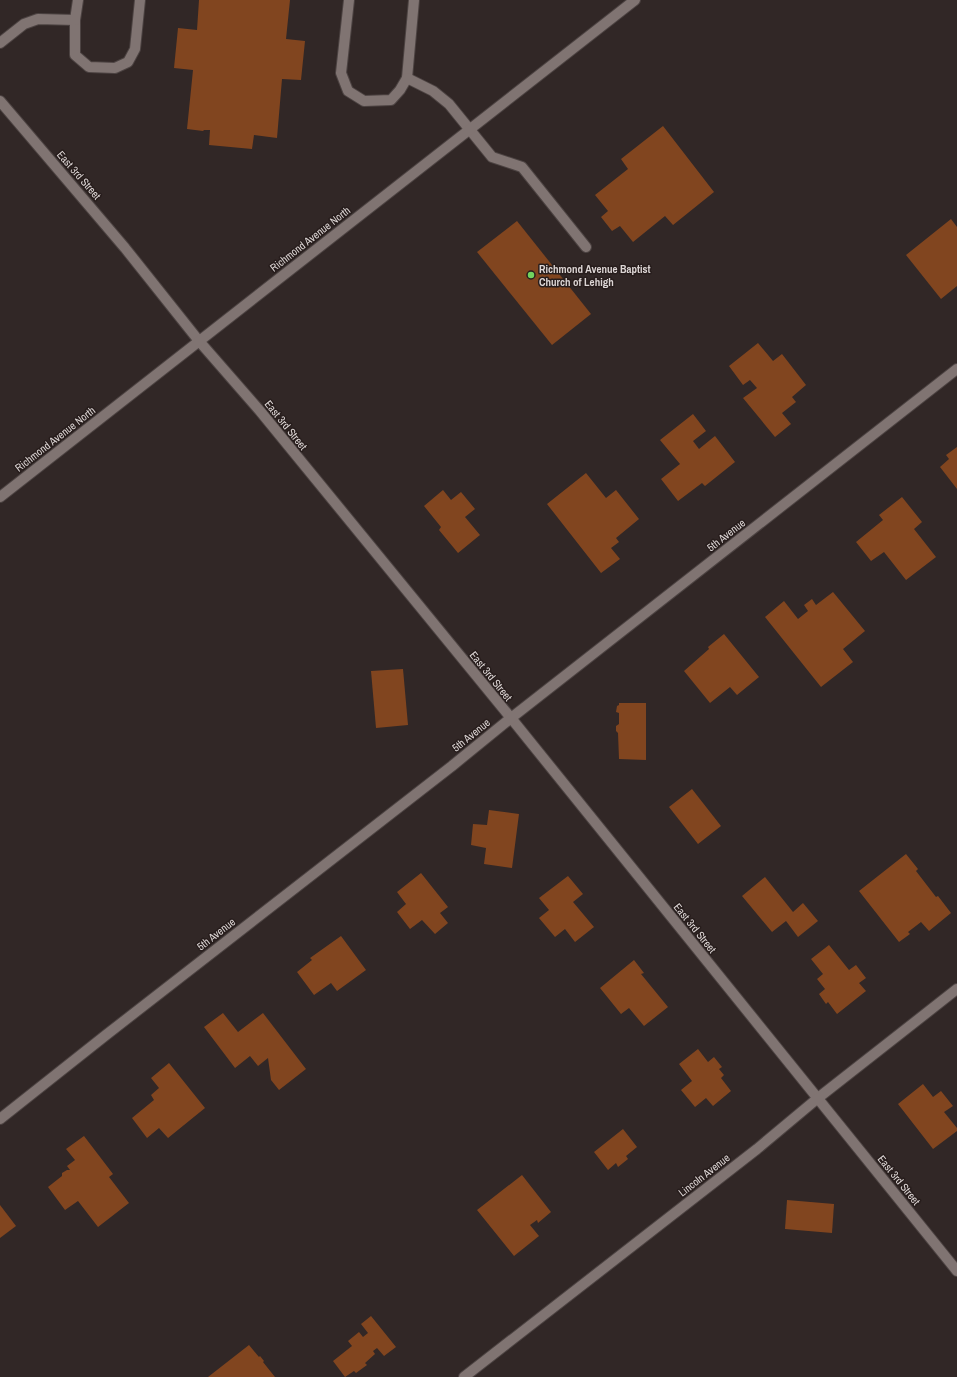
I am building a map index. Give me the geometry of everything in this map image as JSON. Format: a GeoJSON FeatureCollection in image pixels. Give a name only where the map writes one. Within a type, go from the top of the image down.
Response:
{"type":"FeatureCollection","features":[{"type":"Feature","properties":{"kind":"street"},"geometry":{"type":"LineString","coordinates":[[78,0],[75,20],[75,56],[89,67],[115,68],[128,62],[135,49],[140,0]]}},
{"type":"Feature","properties":{"kind":"street"},"geometry":{"type":"LineString","coordinates":[[349,0],[341,73],[348,91],[364,101],[391,100],[400,90],[407,78],[414,0]]}},
{"type":"Feature","properties":{"kind":"street","name":"Richmond Avenue North"},"geometry":{"type":"LineString","coordinates":[[0,497],[634,0]]}},
{"type":"Feature","properties":{"kind":"street"},"geometry":{"type":"LineString","coordinates":[[0,43],[24,24],[38,18],[75,20]]}},
{"type":"Feature","properties":{"kind":"street"},"geometry":{"type":"LineString","coordinates":[[407,78],[433,91],[449,104],[468,130],[492,157],[522,167],[586,248]]}},
{"type":"Feature","properties":{"kind":"street","name":"East 3rd Street"},"geometry":{"type":"LineString","coordinates":[[0,101],[125,248],[199,341],[260,411],[511,718],[957,1271]]}},
{"type":"Feature","properties":{"kind":"street","name":"5th Avenue"},"geometry":{"type":"LineString","coordinates":[[0,1120],[106,1035],[452,766],[511,718],[957,369]]}},
{"type":"Feature","properties":{"kind":"street","name":"Lincoln Avenue"},"geometry":{"type":"LineString","coordinates":[[464,1377],[757,1149],[818,1098],[957,989]]}},
{"type":"Feature","properties":{"kind":"building"},"geometry":{"type":"Polygon","coordinates":[[[199,0],[290,0],[286,39],[305,41],[301,80],[282,79],[277,138],[254,135],[252,149],[209,145],[210,130],[203,131],[187,129],[193,70],[174,68],[178,28],[197,30],[199,0]]]}},
{"type":"Feature","properties":{"kind":"building"},"geometry":{"type":"Polygon","coordinates":[[[663,126],[714,192],[673,225],[665,216],[633,242],[620,226],[612,231],[601,217],[608,211],[595,195],[628,169],[621,159],[663,126]]]}},
{"type":"Feature","properties":{"kind":"building"},"geometry":{"type":"Polygon","coordinates":[[[951,219],[957,227],[957,286],[941,299],[906,255],[951,219]]]}},
{"type":"Feature","properties":{"kind":"building"},"geometry":{"type":"Polygon","coordinates":[[[517,221],[591,314],[552,345],[477,252],[517,221]]]}},
{"type":"Feature","properties":{"kind":"building"},"geometry":{"type":"Polygon","coordinates":[[[758,343],[773,361],[782,354],[806,385],[792,397],[796,402],[782,413],[791,424],[775,437],[743,398],[757,388],[750,380],[743,385],[729,366],[758,343]]]}},
{"type":"Feature","properties":{"kind":"building"},"geometry":{"type":"Polygon","coordinates":[[[693,414],[706,431],[693,441],[699,449],[715,436],[735,462],[705,486],[702,483],[678,501],[661,479],[680,464],[660,440],[693,414]]]}},
{"type":"Feature","properties":{"kind":"building"},"geometry":{"type":"Polygon","coordinates":[[[957,447],[957,489],[940,467],[949,459],[946,455],[957,447]]]}},
{"type":"Feature","properties":{"kind":"building"},"geometry":{"type":"Polygon","coordinates":[[[586,473],[606,498],[616,490],[639,519],[616,538],[619,542],[611,548],[620,559],[601,573],[547,504],[586,473]]]}},
{"type":"Feature","properties":{"kind":"building"},"geometry":{"type":"Polygon","coordinates":[[[443,490],[451,500],[461,492],[475,509],[465,517],[480,535],[458,553],[439,530],[441,527],[424,506],[443,490]]]}},
{"type":"Feature","properties":{"kind":"building"},"geometry":{"type":"Polygon","coordinates":[[[902,497],[922,522],[914,529],[936,557],[906,580],[884,552],[871,561],[856,542],[883,520],[879,515],[902,497]]]}},
{"type":"Feature","properties":{"kind":"building"},"geometry":{"type":"Polygon","coordinates":[[[833,592],[865,631],[843,649],[853,662],[821,687],[765,617],[784,601],[798,619],[808,611],[804,605],[812,599],[816,605],[833,592]]]}},
{"type":"Feature","properties":{"kind":"building"},"geometry":{"type":"Polygon","coordinates":[[[724,634],[759,677],[737,695],[730,687],[710,703],[684,671],[709,649],[708,647],[724,634]]]}},
{"type":"Feature","properties":{"kind":"building"},"geometry":{"type":"Polygon","coordinates":[[[403,669],[408,725],[376,728],[371,671],[403,669]]]}},
{"type":"Feature","properties":{"kind":"building"},"geometry":{"type":"Polygon","coordinates":[[[619,703],[646,703],[646,760],[619,759],[618,733],[616,731],[616,726],[619,724],[619,713],[616,712],[619,703]]]}},
{"type":"Feature","properties":{"kind":"building"},"geometry":{"type":"Polygon","coordinates":[[[692,789],[721,826],[698,844],[669,807],[692,789]]]}},
{"type":"Feature","properties":{"kind":"building"},"geometry":{"type":"Polygon","coordinates":[[[489,810],[519,814],[512,868],[484,864],[486,848],[471,845],[473,824],[487,825],[489,810]]]}},
{"type":"Feature","properties":{"kind":"building"},"geometry":{"type":"Polygon","coordinates":[[[906,854],[918,869],[916,871],[936,897],[938,896],[951,913],[929,931],[921,922],[908,932],[910,934],[899,942],[859,891],[906,854]]]}},
{"type":"Feature","properties":{"kind":"building"},"geometry":{"type":"Polygon","coordinates":[[[421,873],[448,907],[440,913],[448,923],[435,934],[422,920],[410,929],[397,912],[406,904],[397,892],[421,873]]]}},
{"type":"Feature","properties":{"kind":"building"},"geometry":{"type":"Polygon","coordinates":[[[568,876],[583,894],[573,902],[594,927],[575,942],[565,929],[555,937],[539,918],[549,910],[539,898],[568,876]]]}},
{"type":"Feature","properties":{"kind":"building"},"geometry":{"type":"Polygon","coordinates":[[[765,877],[793,912],[803,903],[818,921],[798,937],[786,921],[772,932],[742,896],[765,877]]]}},
{"type":"Feature","properties":{"kind":"building"},"geometry":{"type":"Polygon","coordinates":[[[341,936],[366,970],[337,991],[331,983],[314,995],[297,972],[312,960],[310,958],[341,936]]]}},
{"type":"Feature","properties":{"kind":"building"},"geometry":{"type":"Polygon","coordinates":[[[829,945],[849,970],[856,965],[866,978],[859,983],[866,991],[837,1014],[828,1002],[826,1004],[819,994],[825,989],[817,979],[823,974],[811,959],[829,945]]]}},
{"type":"Feature","properties":{"kind":"building"},"geometry":{"type":"Polygon","coordinates":[[[634,960],[644,973],[641,974],[668,1007],[644,1026],[629,1008],[621,1014],[600,988],[634,960]]]}},
{"type":"Feature","properties":{"kind":"building"},"geometry":{"type":"Polygon","coordinates":[[[223,1013],[238,1032],[263,1013],[306,1069],[279,1090],[271,1080],[268,1058],[258,1066],[250,1056],[235,1068],[204,1027],[223,1013]]]}},
{"type":"Feature","properties":{"kind":"building"},"geometry":{"type":"Polygon","coordinates":[[[698,1049],[708,1062],[714,1057],[722,1067],[719,1069],[724,1075],[721,1078],[731,1091],[713,1106],[706,1098],[695,1107],[681,1090],[692,1081],[679,1064],[698,1049]]]}},
{"type":"Feature","properties":{"kind":"building"},"geometry":{"type":"Polygon","coordinates":[[[169,1063],[205,1108],[168,1138],[159,1128],[147,1138],[132,1118],[154,1100],[151,1095],[159,1088],[151,1078],[169,1063]]]}},
{"type":"Feature","properties":{"kind":"building"},"geometry":{"type":"Polygon","coordinates":[[[923,1084],[933,1097],[941,1091],[953,1106],[944,1112],[957,1128],[957,1131],[933,1149],[898,1104],[923,1084]]]}},
{"type":"Feature","properties":{"kind":"building"},"geometry":{"type":"Polygon","coordinates":[[[623,1129],[637,1147],[626,1156],[628,1159],[618,1167],[616,1163],[608,1170],[594,1152],[623,1129]]]}},
{"type":"Feature","properties":{"kind":"building"},"geometry":{"type":"Polygon","coordinates":[[[84,1136],[113,1174],[109,1177],[129,1203],[98,1227],[78,1201],[65,1210],[48,1187],[62,1176],[62,1173],[70,1170],[67,1166],[75,1160],[66,1149],[84,1136]]]}},
{"type":"Feature","properties":{"kind":"building"},"geometry":{"type":"Polygon","coordinates":[[[522,1175],[551,1212],[538,1223],[537,1220],[530,1225],[539,1236],[514,1256],[477,1210],[522,1175]]]}},
{"type":"Feature","properties":{"kind":"building"},"geometry":{"type":"Polygon","coordinates":[[[787,1200],[834,1204],[832,1233],[785,1229],[787,1200]]]}},
{"type":"Feature","properties":{"kind":"building"},"geometry":{"type":"Polygon","coordinates":[[[0,1205],[16,1226],[0,1238],[0,1205]]]}},
{"type":"Feature","properties":{"kind":"building"},"geometry":{"type":"Polygon","coordinates":[[[371,1316],[396,1347],[384,1356],[377,1348],[373,1351],[375,1354],[365,1363],[367,1365],[356,1373],[354,1371],[345,1377],[333,1361],[352,1346],[348,1341],[359,1332],[363,1337],[368,1333],[361,1324],[371,1316]]]}},
{"type":"Feature","properties":{"kind":"building"},"geometry":{"type":"Polygon","coordinates":[[[249,1345],[259,1357],[260,1356],[275,1377],[208,1377],[249,1345]]]}},
{"type":"Feature","properties":{"kind":"place","name":"Richmond Avenue Baptist Church of Lehigh"},"geometry":{"type":"Point","coordinates":[531,275]}}]}
